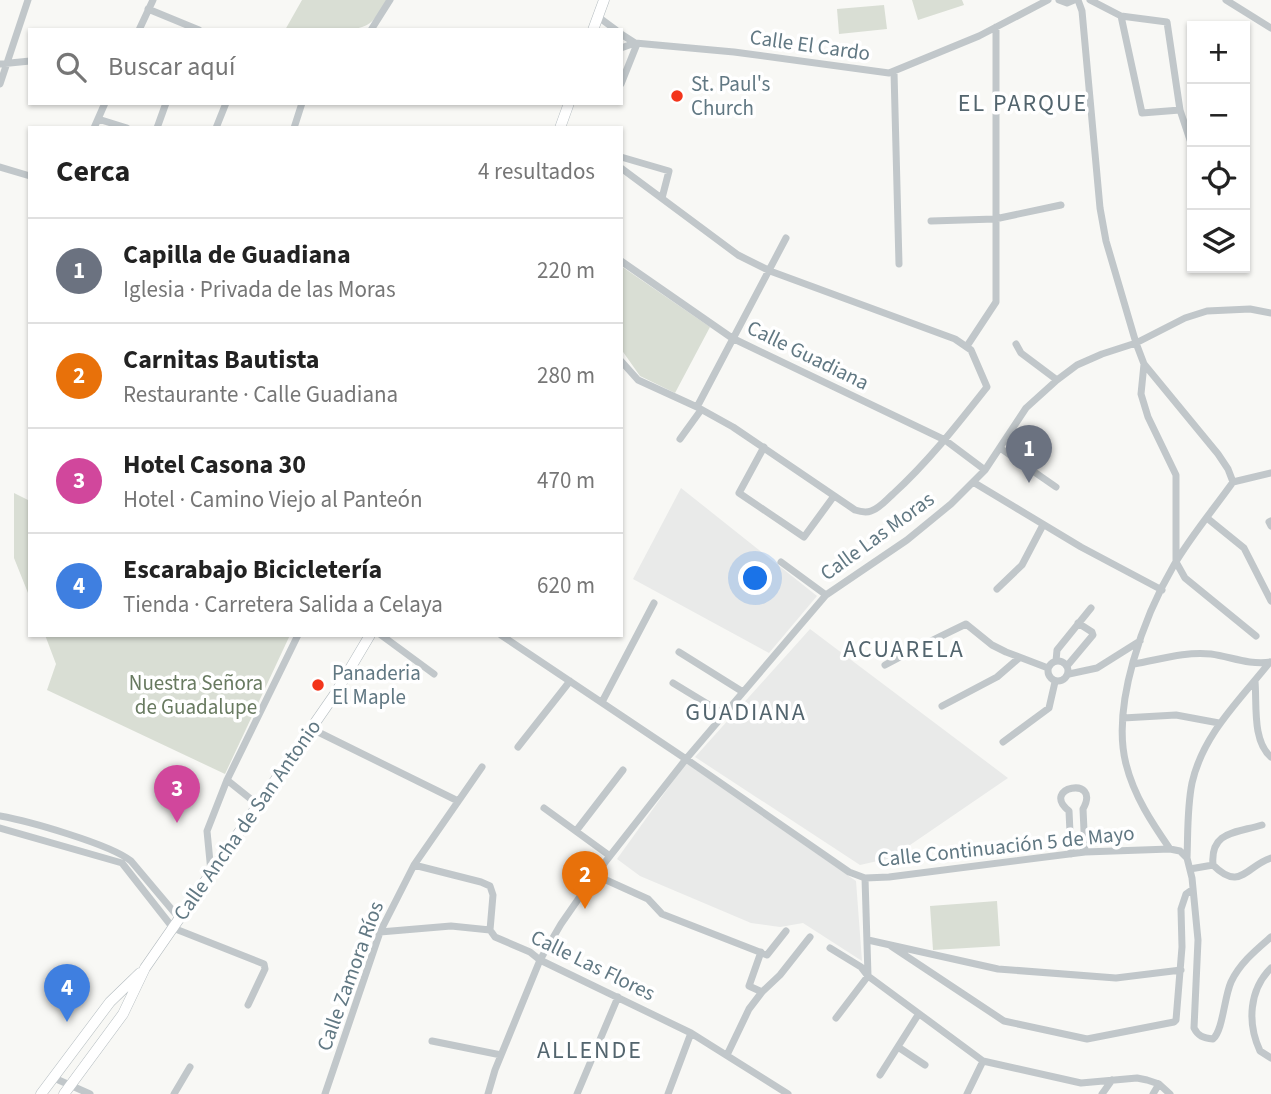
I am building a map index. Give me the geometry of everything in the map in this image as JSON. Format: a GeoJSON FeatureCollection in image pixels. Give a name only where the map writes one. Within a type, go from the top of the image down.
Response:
{"type":"FeatureCollection","features":[{"type":"Feature","properties":{"kind":"main road"},"geometry":{"type":"LineString","coordinates":[[594,28],[604,0]]}},
{"type":"Feature","properties":{"kind":"main road"},"geometry":{"type":"LineString","coordinates":[[561,126],[568,105]]}},
{"type":"Feature","properties":{"kind":"main road","name":"Calle Ancha de San Antonio"},"geometry":{"type":"LineString","coordinates":[[145,968],[334,694],[369,637]]}},
{"type":"Feature","properties":{"kind":"main road"},"geometry":{"type":"LineString","coordinates":[[41,1094],[110,1002],[145,968]]}},
{"type":"Feature","properties":{"kind":"main road"},"geometry":{"type":"LineString","coordinates":[[67,1090],[124,1014],[145,968]]}},
{"type":"Feature","properties":{"kind":"street"},"geometry":{"type":"LineString","coordinates":[[0,83],[3,64],[28,0]]}},
{"type":"Feature","properties":{"kind":"street"},"geometry":{"type":"LineString","coordinates":[[140,28],[153,0]]}},
{"type":"Feature","properties":{"kind":"street"},"geometry":{"type":"LineString","coordinates":[[372,28],[390,0]]}},
{"type":"Feature","properties":{"kind":"street","name":"Calle El Cardo"},"geometry":{"type":"LineString","coordinates":[[623,47],[636,44],[734,52],[872,73],[894,72],[996,27],[1048,0]]}},
{"type":"Feature","properties":{"kind":"street"},"geometry":{"type":"LineString","coordinates":[[1059,0],[1067,3],[1076,0],[1082,11],[1100,208],[1106,241],[1136,342],[1144,364],[1218,454],[1233,482]]}},
{"type":"Feature","properties":{"kind":"street"},"geometry":{"type":"LineString","coordinates":[[1090,0],[1121,16],[1167,22],[1180,110],[1187,131]]}},
{"type":"Feature","properties":{"kind":"street"},"geometry":{"type":"LineString","coordinates":[[1226,0],[1271,28]]}},
{"type":"Feature","properties":{"kind":"street"},"geometry":{"type":"LineString","coordinates":[[148,9],[194,28]]}},
{"type":"Feature","properties":{"kind":"street"},"geometry":{"type":"LineString","coordinates":[[597,16],[613,28]]}},
{"type":"Feature","properties":{"kind":"street"},"geometry":{"type":"LineString","coordinates":[[1121,16],[1142,113],[1180,110]]}},
{"type":"Feature","properties":{"kind":"street"},"geometry":{"type":"LineString","coordinates":[[967,346],[996,302],[996,27]]}},
{"type":"Feature","properties":{"kind":"street","name":"Calle El Cardo"},"geometry":{"type":"LineString","coordinates":[[623,35],[636,44]]}},
{"type":"Feature","properties":{"kind":"street"},"geometry":{"type":"LineString","coordinates":[[623,79],[636,44]]}},
{"type":"Feature","properties":{"kind":"street"},"geometry":{"type":"LineString","coordinates":[[3,64],[28,61]]}},
{"type":"Feature","properties":{"kind":"street"},"geometry":{"type":"LineString","coordinates":[[894,72],[899,264]]}},
{"type":"Feature","properties":{"kind":"street"},"geometry":{"type":"LineString","coordinates":[[94,126],[104,105]]}},
{"type":"Feature","properties":{"kind":"street"},"geometry":{"type":"LineString","coordinates":[[158,126],[165,105]]}},
{"type":"Feature","properties":{"kind":"street"},"geometry":{"type":"LineString","coordinates":[[217,126],[225,105]]}},
{"type":"Feature","properties":{"kind":"street"},"geometry":{"type":"LineString","coordinates":[[295,126],[301,105]]}},
{"type":"Feature","properties":{"kind":"street"},"geometry":{"type":"LineString","coordinates":[[98,119],[121,126]]}},
{"type":"Feature","properties":{"kind":"street"},"geometry":{"type":"LineString","coordinates":[[623,158],[669,171],[662,198]]}},
{"type":"Feature","properties":{"kind":"street"},"geometry":{"type":"LineString","coordinates":[[0,167],[28,175]]}},
{"type":"Feature","properties":{"kind":"street"},"geometry":{"type":"LineString","coordinates":[[623,169],[738,255],[770,271],[967,346],[987,387],[945,440],[908,480],[878,508],[863,512],[855,510],[764,447],[699,408],[638,380],[623,363]]}},
{"type":"Feature","properties":{"kind":"street"},"geometry":{"type":"LineString","coordinates":[[930,221],[995,219],[1061,205]]}},
{"type":"Feature","properties":{"kind":"street"},"geometry":{"type":"LineString","coordinates":[[680,439],[699,408],[732,338],[786,238]]}},
{"type":"Feature","properties":{"kind":"street","name":"Calle Guadiana"},"geometry":{"type":"LineString","coordinates":[[623,262],[732,338],[945,440],[985,470]]}},
{"type":"Feature","properties":{"kind":"street","name":"Calle Las Moras"},"geometry":{"type":"LineString","coordinates":[[610,856],[686,759],[826,595],[907,540],[951,504],[985,470],[1026,408],[1057,380],[1077,365],[1207,311],[1250,309],[1271,313]]}},
{"type":"Feature","properties":{"kind":"street"},"geometry":{"type":"LineString","coordinates":[[1016,344],[1021,353],[1057,380]]}},
{"type":"Feature","properties":{"kind":"street"},"geometry":{"type":"LineString","coordinates":[[1144,364],[1141,394],[1148,417],[1176,475],[1176,562],[1185,578],[1256,636]]}},
{"type":"Feature","properties":{"kind":"street"},"geometry":{"type":"LineString","coordinates":[[764,447],[740,493],[804,537],[834,496]]}},
{"type":"Feature","properties":{"kind":"street"},"geometry":{"type":"LineString","coordinates":[[1000,448],[1056,487]]}},
{"type":"Feature","properties":{"kind":"street"},"geometry":{"type":"LineString","coordinates":[[1187,858],[1180,851],[1170,849],[1142,804],[1126,764],[1123,718],[1134,664],[1140,641],[1161,590],[1176,562],[1207,518],[1233,482],[1270,471]]}},
{"type":"Feature","properties":{"kind":"street"},"geometry":{"type":"LineString","coordinates":[[973,482],[1081,548],[1161,590]]}},
{"type":"Feature","properties":{"kind":"street"},"geometry":{"type":"LineString","coordinates":[[1207,518],[1244,548],[1271,601]]}},
{"type":"Feature","properties":{"kind":"street"},"geometry":{"type":"LineString","coordinates":[[1271,521],[1271,526]]}},
{"type":"Feature","properties":{"kind":"street"},"geometry":{"type":"LineString","coordinates":[[997,589],[1021,565],[1043,524]]}},
{"type":"Feature","properties":{"kind":"street"},"geometry":{"type":"LineString","coordinates":[[781,562],[826,595]]}},
{"type":"Feature","properties":{"kind":"street"},"geometry":{"type":"LineString","coordinates":[[602,702],[654,603]]}},
{"type":"Feature","properties":{"kind":"street"},"geometry":{"type":"LineString","coordinates":[[1048,668],[1056,661],[1057,650],[1091,608]]}},
{"type":"Feature","properties":{"kind":"street"},"geometry":{"type":"LineString","coordinates":[[1055,682],[1063,681],[1093,635],[1078,623]]}},
{"type":"Feature","properties":{"kind":"street"},"geometry":{"type":"LineString","coordinates":[[885,665],[966,624],[992,645],[1048,668]]}},
{"type":"Feature","properties":{"kind":"street"},"geometry":{"type":"LineString","coordinates":[[211,872],[207,831],[227,780],[297,637]]}},
{"type":"Feature","properties":{"kind":"street"},"geometry":{"type":"LineString","coordinates":[[384,637],[434,674]]}},
{"type":"Feature","properties":{"kind":"street","name":"Calle Continuación 5 de Mayo"},"geometry":{"type":"LineString","coordinates":[[504,637],[849,872],[865,878],[1085,852],[1170,849]]}},
{"type":"Feature","properties":{"kind":"street"},"geometry":{"type":"LineString","coordinates":[[514,644],[517,637]]}},
{"type":"Feature","properties":{"kind":"street"},"geometry":{"type":"LineString","coordinates":[[1068,670],[1097,668],[1140,641]]}},
{"type":"Feature","properties":{"kind":"street"},"geometry":{"type":"LineString","coordinates":[[679,652],[743,692]]}},
{"type":"Feature","properties":{"kind":"street"},"geometry":{"type":"LineString","coordinates":[[1134,664],[1194,654],[1211,654],[1244,663],[1270,662]]}},
{"type":"Feature","properties":{"kind":"street"},"geometry":{"type":"LineString","coordinates":[[942,706],[998,677],[1019,658]]}},
{"type":"Feature","properties":{"kind":"street"},"geometry":{"type":"LineString","coordinates":[[1056,661],[1061,661],[1068,670]]}},
{"type":"Feature","properties":{"kind":"street"},"geometry":{"type":"LineString","coordinates":[[1270,662],[1219,723],[1208,741],[1193,781],[1189,802],[1187,858],[1193,888],[1198,948],[1194,1028],[1198,1035],[1213,1039],[1218,1034],[1222,1009],[1233,979],[1244,961],[1271,937]]}},
{"type":"Feature","properties":{"kind":"street"},"geometry":{"type":"LineString","coordinates":[[1048,668],[1049,676],[1055,682]]}},
{"type":"Feature","properties":{"kind":"street"},"geometry":{"type":"LineString","coordinates":[[518,747],[570,681]]}},
{"type":"Feature","properties":{"kind":"street"},"geometry":{"type":"LineString","coordinates":[[1255,681],[1259,740],[1271,758]]}},
{"type":"Feature","properties":{"kind":"street"},"geometry":{"type":"LineString","coordinates":[[673,682],[724,714]]}},
{"type":"Feature","properties":{"kind":"street"},"geometry":{"type":"LineString","coordinates":[[1003,742],[1049,708],[1055,682]]}},
{"type":"Feature","properties":{"kind":"street"},"geometry":{"type":"LineString","coordinates":[[1123,718],[1176,715],[1219,723]]}},
{"type":"Feature","properties":{"kind":"street"},"geometry":{"type":"LineString","coordinates":[[310,728],[458,801]]}},
{"type":"Feature","properties":{"kind":"street","name":"Calle Zamora Ríos"},"geometry":{"type":"LineString","coordinates":[[325,1094],[380,932],[414,865],[482,767]]}},
{"type":"Feature","properties":{"kind":"street"},"geometry":{"type":"LineString","coordinates":[[576,831],[623,770]]}},
{"type":"Feature","properties":{"kind":"street"},"geometry":{"type":"LineString","coordinates":[[227,780],[257,804]]}},
{"type":"Feature","properties":{"kind":"street"},"geometry":{"type":"LineString","coordinates":[[1071,854],[1069,811],[1062,800],[1063,793],[1076,787],[1087,796],[1083,809],[1085,852]]}},
{"type":"Feature","properties":{"kind":"street"},"geometry":{"type":"LineString","coordinates":[[488,1094],[540,960],[561,924],[610,856],[544,808]]}},
{"type":"Feature","properties":{"kind":"street"},"geometry":{"type":"LineString","coordinates":[[0,816],[122,853],[179,918]]}},
{"type":"Feature","properties":{"kind":"street"},"geometry":{"type":"LineString","coordinates":[[1262,825],[1216,842],[1212,853],[1213,865],[1230,877],[1243,877],[1264,860],[1271,858]]}},
{"type":"Feature","properties":{"kind":"street"},"geometry":{"type":"LineString","coordinates":[[0,828],[122,863],[173,928],[264,964],[265,969],[248,1005]]}},
{"type":"Feature","properties":{"kind":"street"},"geometry":{"type":"LineString","coordinates":[[380,932],[451,926],[491,930],[493,895],[490,886],[414,865]]}},
{"type":"Feature","properties":{"kind":"street"},"geometry":{"type":"LineString","coordinates":[[1190,869],[1213,865]]}},
{"type":"Feature","properties":{"kind":"street"},"geometry":{"type":"LineString","coordinates":[[595,875],[648,899],[662,914],[764,954]]}},
{"type":"Feature","properties":{"kind":"street"},"geometry":{"type":"LineString","coordinates":[[836,1018],[867,976],[865,878]]}},
{"type":"Feature","properties":{"kind":"street"},"geometry":{"type":"LineString","coordinates":[[891,946],[1004,1021],[1087,1039],[1174,1022],[1177,1016],[1181,970],[1181,909],[1186,894],[1193,888]]}},
{"type":"Feature","properties":{"kind":"street","name":"Calle Las Flores"},"geometry":{"type":"LineString","coordinates":[[491,930],[495,937],[691,1033],[788,1094]]}},
{"type":"Feature","properties":{"kind":"street"},"geometry":{"type":"LineString","coordinates":[[762,992],[749,986],[764,954],[786,931]]}},
{"type":"Feature","properties":{"kind":"street"},"geometry":{"type":"LineString","coordinates":[[727,1055],[749,1009],[810,937]]}},
{"type":"Feature","properties":{"kind":"street"},"geometry":{"type":"LineString","coordinates":[[868,940],[998,969],[1116,978],[1181,970]]}},
{"type":"Feature","properties":{"kind":"street"},"geometry":{"type":"LineString","coordinates":[[830,948],[862,967],[867,976],[983,1061],[1081,1083],[1137,1078],[1159,1084],[1170,1094]]}},
{"type":"Feature","properties":{"kind":"street"},"geometry":{"type":"LineString","coordinates":[[1270,1059],[1260,1051],[1256,1043],[1252,1016],[1258,985],[1271,968]]}},
{"type":"Feature","properties":{"kind":"street"},"geometry":{"type":"LineString","coordinates":[[577,1094],[618,997]]}},
{"type":"Feature","properties":{"kind":"street"},"geometry":{"type":"LineString","coordinates":[[880,1075],[918,1014]]}},
{"type":"Feature","properties":{"kind":"street"},"geometry":{"type":"LineString","coordinates":[[667,1094],[691,1033]]}},
{"type":"Feature","properties":{"kind":"street"},"geometry":{"type":"LineString","coordinates":[[432,1041],[501,1055]]}},
{"type":"Feature","properties":{"kind":"street"},"geometry":{"type":"LineString","coordinates":[[898,1047],[925,1065]]}},
{"type":"Feature","properties":{"kind":"street"},"geometry":{"type":"LineString","coordinates":[[967,1094],[983,1061]]}},
{"type":"Feature","properties":{"kind":"street"},"geometry":{"type":"LineString","coordinates":[[174,1094],[190,1066]]}},
{"type":"Feature","properties":{"kind":"street"},"geometry":{"type":"LineString","coordinates":[[54,1078],[67,1090],[90,1094]]}},
{"type":"Feature","properties":{"kind":"street"},"geometry":{"type":"LineString","coordinates":[[1102,1094],[1112,1080]]}},
{"type":"Feature","properties":{"kind":"street"},"geometry":{"type":"LineString","coordinates":[[1153,1094],[1159,1084]]}},
{"type":"Feature","properties":{"kind":"shaded area"},"geometry":{"type":"Polygon","coordinates":[[[681,488],[817,596],[769,653],[633,579],[681,488]]]}},
{"type":"Feature","properties":{"kind":"shaded area"},"geometry":{"type":"Polygon","coordinates":[[[810,629],[1008,778],[891,858],[860,865],[695,757],[810,629]]]}},
{"type":"Feature","properties":{"kind":"shaded area"},"geometry":{"type":"Polygon","coordinates":[[[686,763],[856,881],[862,961],[803,923],[780,927],[751,923],[640,876],[617,859],[686,763]]]}},
{"type":"Feature","properties":{"kind":"green space"},"geometry":{"type":"Polygon","coordinates":[[[302,0],[387,0],[375,18],[363,27],[286,28],[302,0]]]}},
{"type":"Feature","properties":{"kind":"green space"},"geometry":{"type":"Polygon","coordinates":[[[912,0],[962,0],[964,5],[918,20],[912,0]]]}},
{"type":"Feature","properties":{"kind":"green space"},"geometry":{"type":"Polygon","coordinates":[[[884,5],[887,29],[839,34],[837,9],[884,5]]]}},
{"type":"Feature","properties":{"kind":"green space"},"geometry":{"type":"Polygon","coordinates":[[[623,267],[710,327],[675,393],[640,376],[623,352],[623,267]]]}},
{"type":"Feature","properties":{"kind":"green space"},"geometry":{"type":"Polygon","coordinates":[[[14,493],[28,500],[28,593],[14,558],[14,493]]]}},
{"type":"Feature","properties":{"kind":"green space","name":"Nuestra Señora de Guadalupe"},"geometry":{"type":"Polygon","coordinates":[[[46,637],[289,637],[225,774],[47,690],[56,664],[46,637]]]}},
{"type":"Feature","properties":{"kind":"green space"},"geometry":{"type":"Polygon","coordinates":[[[997,901],[1000,946],[933,950],[930,906],[997,901]]]}},
{"type":"Feature","properties":{"kind":"place","name":"St. Paul's Church"},"geometry":{"type":"Point","coordinates":[677,96]}},
{"type":"Feature","properties":{"kind":"place","name":"Capilla de Guadiana"},"geometry":{"type":"Point","coordinates":[1029,483]}},
{"type":"Feature","properties":{"kind":"place","name":"Panaderia El Maple"},"geometry":{"type":"Point","coordinates":[318,685]}},
{"type":"Feature","properties":{"kind":"place","name":"Hotel Casona 30"},"geometry":{"type":"Point","coordinates":[177,823]}},
{"type":"Feature","properties":{"kind":"place","name":"Carnitas Bautista"},"geometry":{"type":"Point","coordinates":[585,909]}},
{"type":"Feature","properties":{"kind":"place","name":"Escarabajo Bicicletería"},"geometry":{"type":"Point","coordinates":[67,1022]}},
{"type":"Feature","properties":{"kind":"district","name":"EL PARQUE"},"geometry":{"type":"Point","coordinates":[1023,103]}},
{"type":"Feature","properties":{"kind":"district","name":"ACUARELA"},"geometry":{"type":"Point","coordinates":[904,649]}},
{"type":"Feature","properties":{"kind":"district","name":"GUADIANA"},"geometry":{"type":"Point","coordinates":[746,712]}},
{"type":"Feature","properties":{"kind":"district","name":"ALLENDE"},"geometry":{"type":"Point","coordinates":[590,1050]}}]}
